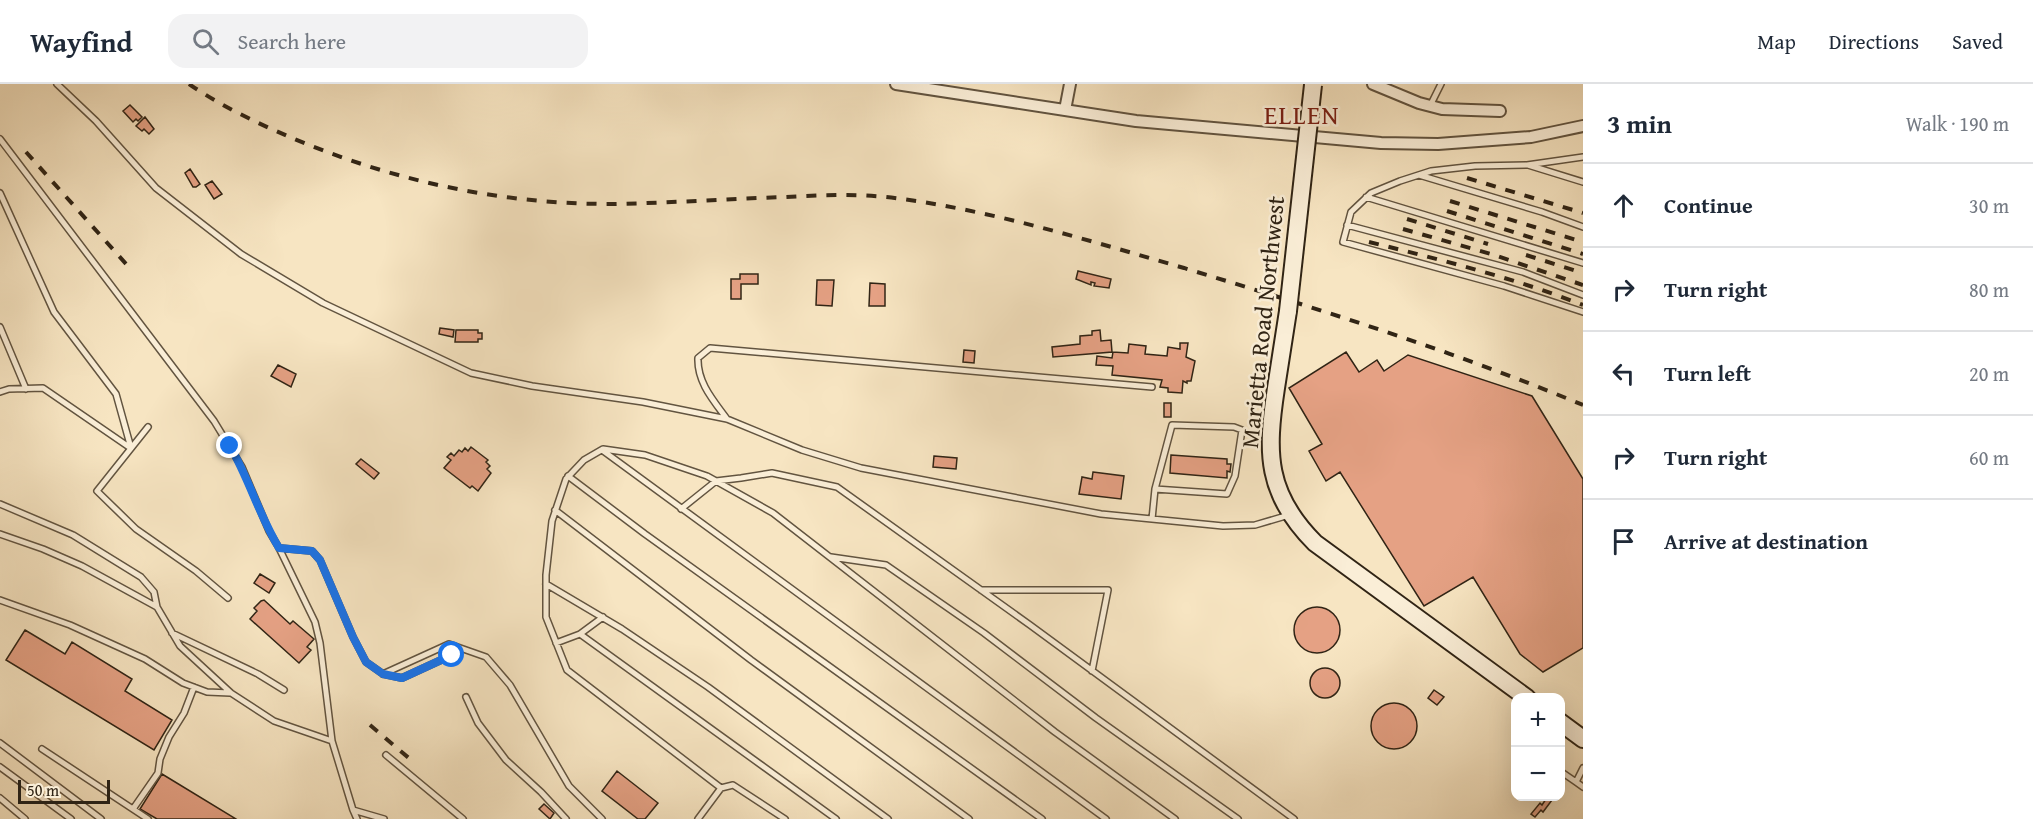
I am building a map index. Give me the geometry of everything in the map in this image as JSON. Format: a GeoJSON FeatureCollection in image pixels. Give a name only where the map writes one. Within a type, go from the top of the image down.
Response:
{"type":"FeatureCollection","features":[{"type":"Feature","properties":{"kind":"street"},"geometry":{"type":"LineString","coordinates":[[896,84],[1136,121],[1381,143],[1438,144],[1531,137],[1583,126]]}},
{"type":"Feature","properties":{"kind":"street"},"geometry":{"type":"LineString","coordinates":[[1065,110],[1070,84]]}},
{"type":"Feature","properties":{"kind":"street"},"geometry":{"type":"LineString","coordinates":[[1373,84],[1442,109],[1500,111]]}},
{"type":"Feature","properties":{"kind":"street","name":"Marietta Road Northwest"},"geometry":{"type":"LineString","coordinates":[[1313,85],[1288,310],[1270,426],[1270,454],[1275,482],[1291,515],[1315,543],[1520,693]]}},
{"type":"Feature","properties":{"kind":"street"},"geometry":{"type":"LineString","coordinates":[[1565,726],[1583,739]]}},
{"type":"Feature","properties":{"kind":"lane"},"geometry":{"type":"LineString","coordinates":[[57,84],[96,122],[156,188],[241,254],[323,303],[471,373],[532,386],[643,402],[727,419],[802,450],[861,468],[1101,514],[1223,526],[1255,525],[1291,515]]}},
{"type":"Feature","properties":{"kind":"lane"},"geometry":{"type":"LineString","coordinates":[[1430,106],[1442,84]]}},
{"type":"Feature","properties":{"kind":"lane"},"geometry":{"type":"LineString","coordinates":[[0,139],[214,421],[242,467],[269,531],[315,622],[320,643],[332,741],[357,819]]}},
{"type":"Feature","properties":{"kind":"lane"},"geometry":{"type":"LineString","coordinates":[[1583,157],[1527,165],[1475,166],[1431,171],[1419,175],[1366,197],[1351,212],[1343,242],[1504,286],[1583,312]]}},
{"type":"Feature","properties":{"kind":"lane"},"geometry":{"type":"LineString","coordinates":[[1527,165],[1583,182]]}},
{"type":"Feature","properties":{"kind":"lane"},"geometry":{"type":"LineString","coordinates":[[1419,175],[1542,212],[1583,227]]}},
{"type":"Feature","properties":{"kind":"lane"},"geometry":{"type":"LineString","coordinates":[[0,193],[54,312],[116,394],[131,448]]}},
{"type":"Feature","properties":{"kind":"lane"},"geometry":{"type":"LineString","coordinates":[[1366,197],[1583,263]]}},
{"type":"Feature","properties":{"kind":"lane"},"geometry":{"type":"LineString","coordinates":[[1347,225],[1512,269],[1583,295]]}},
{"type":"Feature","properties":{"kind":"lane"},"geometry":{"type":"LineString","coordinates":[[0,327],[26,389]]}},
{"type":"Feature","properties":{"kind":"lane"},"geometry":{"type":"LineString","coordinates":[[727,419],[711,398],[697,371],[698,358],[710,348],[1152,387]]}},
{"type":"Feature","properties":{"kind":"lane"},"geometry":{"type":"LineString","coordinates":[[0,392],[43,388],[131,448]]}},
{"type":"Feature","properties":{"kind":"lane"},"geometry":{"type":"LineString","coordinates":[[1152,519],[1155,489],[1172,425],[1242,430],[1235,476],[1227,494],[1155,489]]}},
{"type":"Feature","properties":{"kind":"lane"},"geometry":{"type":"LineString","coordinates":[[148,427],[97,491],[136,529],[196,571],[228,598]]}},
{"type":"Feature","properties":{"kind":"lane"},"geometry":{"type":"LineString","coordinates":[[602,450],[1106,819]]}},
{"type":"Feature","properties":{"kind":"lane"},"geometry":{"type":"LineString","coordinates":[[721,788],[567,670],[546,617],[546,584],[551,526],[555,510],[568,476],[584,460],[602,450],[645,455],[707,476],[773,513],[1055,732],[1174,819]]}},
{"type":"Feature","properties":{"kind":"lane"},"geometry":{"type":"LineString","coordinates":[[681,508],[716,481],[772,473],[837,487],[1294,819]]}},
{"type":"Feature","properties":{"kind":"lane"},"geometry":{"type":"LineString","coordinates":[[568,476],[645,534],[1042,819]]}},
{"type":"Feature","properties":{"kind":"lane"},"geometry":{"type":"LineString","coordinates":[[0,504],[73,535],[141,577],[154,592],[157,607],[180,646],[231,693],[274,722],[332,741]]}},
{"type":"Feature","properties":{"kind":"lane"},"geometry":{"type":"LineString","coordinates":[[555,510],[751,660],[969,819]]}},
{"type":"Feature","properties":{"kind":"lane"},"geometry":{"type":"LineString","coordinates":[[0,534],[82,566],[157,607]]}},
{"type":"Feature","properties":{"kind":"lane"},"geometry":{"type":"LineString","coordinates":[[279,548],[312,551],[320,560],[366,662],[383,674],[402,678],[452,655],[460,648]]}},
{"type":"Feature","properties":{"kind":"lane"},"geometry":{"type":"LineString","coordinates":[[831,557],[886,564],[1238,819]]}},
{"type":"Feature","properties":{"kind":"lane"},"geometry":{"type":"LineString","coordinates":[[546,584],[603,617],[708,687],[888,819]]}},
{"type":"Feature","properties":{"kind":"lane"},"geometry":{"type":"LineString","coordinates":[[980,590],[1108,590],[1092,672]]}},
{"type":"Feature","properties":{"kind":"lane"},"geometry":{"type":"LineString","coordinates":[[0,600],[70,625],[145,659],[183,683],[207,692],[231,693]]}},
{"type":"Feature","properties":{"kind":"lane"},"geometry":{"type":"LineString","coordinates":[[556,643],[580,634],[603,617]]}},
{"type":"Feature","properties":{"kind":"lane"},"geometry":{"type":"LineString","coordinates":[[170,632],[258,674],[284,690]]}},
{"type":"Feature","properties":{"kind":"lane"},"geometry":{"type":"LineString","coordinates":[[580,634],[836,819]]}},
{"type":"Feature","properties":{"kind":"lane"},"geometry":{"type":"LineString","coordinates":[[383,674],[450,644],[486,657],[510,685],[569,786],[603,819]]}},
{"type":"Feature","properties":{"kind":"lane"},"geometry":{"type":"LineString","coordinates":[[133,809],[158,773],[160,759],[169,737],[184,713],[194,687]]}},
{"type":"Feature","properties":{"kind":"lane"},"geometry":{"type":"LineString","coordinates":[[466,697],[478,723],[506,760],[542,792],[566,819]]}},
{"type":"Feature","properties":{"kind":"lane"},"geometry":{"type":"LineString","coordinates":[[0,743],[100,819]]}},
{"type":"Feature","properties":{"kind":"lane"},"geometry":{"type":"LineString","coordinates":[[42,748],[148,819]]}},
{"type":"Feature","properties":{"kind":"lane"},"geometry":{"type":"LineString","coordinates":[[386,755],[463,819]]}},
{"type":"Feature","properties":{"kind":"lane"},"geometry":{"type":"LineString","coordinates":[[0,767],[72,819]]}},
{"type":"Feature","properties":{"kind":"lane"},"geometry":{"type":"LineString","coordinates":[[1576,782],[1583,768]]}},
{"type":"Feature","properties":{"kind":"lane"},"geometry":{"type":"LineString","coordinates":[[1565,774],[1583,787]]}},
{"type":"Feature","properties":{"kind":"lane"},"geometry":{"type":"LineString","coordinates":[[698,819],[721,788],[733,785],[785,819]]}},
{"type":"Feature","properties":{"kind":"lane"},"geometry":{"type":"LineString","coordinates":[[0,798],[25,819]]}},
{"type":"Feature","properties":{"kind":"lane"},"geometry":{"type":"LineString","coordinates":[[353,810],[384,819]]}},
{"type":"Feature","properties":{"kind":"building"},"geometry":{"type":"Polygon","coordinates":[[[130,105],[142,117],[138,121],[136,119],[133,122],[123,111],[130,105]]]}},
{"type":"Feature","properties":{"kind":"building"},"geometry":{"type":"Polygon","coordinates":[[[145,117],[154,129],[149,134],[136,126],[145,117]]]}},
{"type":"Feature","properties":{"kind":"building"},"geometry":{"type":"Polygon","coordinates":[[[190,169],[200,184],[196,187],[193,187],[185,173],[190,169]]]}},
{"type":"Feature","properties":{"kind":"building"},"geometry":{"type":"Polygon","coordinates":[[[212,181],[222,194],[214,199],[205,185],[212,181]]]}},
{"type":"Feature","properties":{"kind":"building"},"geometry":{"type":"Polygon","coordinates":[[[1078,271],[1111,279],[1109,288],[1094,286],[1095,283],[1091,282],[1091,285],[1076,279],[1078,271]]]}},
{"type":"Feature","properties":{"kind":"building"},"geometry":{"type":"Polygon","coordinates":[[[740,274],[758,274],[758,284],[741,284],[741,299],[731,299],[731,279],[740,279],[740,274]]]}},
{"type":"Feature","properties":{"kind":"building"},"geometry":{"type":"Polygon","coordinates":[[[817,280],[834,280],[832,306],[816,305],[817,280]]]}},
{"type":"Feature","properties":{"kind":"building"},"geometry":{"type":"Polygon","coordinates":[[[870,283],[885,284],[885,306],[869,306],[870,283]]]}},
{"type":"Feature","properties":{"kind":"building"},"geometry":{"type":"Polygon","coordinates":[[[440,328],[454,330],[453,337],[439,334],[440,328]]]}},
{"type":"Feature","properties":{"kind":"building"},"geometry":{"type":"Polygon","coordinates":[[[456,330],[478,330],[478,333],[482,333],[482,339],[478,339],[478,342],[455,342],[456,330]]]}},
{"type":"Feature","properties":{"kind":"building"},"geometry":{"type":"Polygon","coordinates":[[[1100,330],[1101,341],[1111,340],[1112,352],[1053,357],[1052,347],[1080,344],[1080,336],[1092,335],[1092,331],[1100,330]]]}},
{"type":"Feature","properties":{"kind":"building"},"geometry":{"type":"Polygon","coordinates":[[[1180,343],[1188,343],[1186,357],[1195,361],[1191,381],[1187,383],[1183,381],[1182,393],[1168,392],[1168,388],[1160,387],[1162,380],[1112,375],[1113,366],[1096,365],[1097,356],[1112,358],[1113,352],[1128,353],[1129,344],[1146,346],[1145,354],[1167,356],[1168,347],[1180,349],[1180,343]]]}},
{"type":"Feature","properties":{"kind":"building"},"geometry":{"type":"Polygon","coordinates":[[[964,350],[975,351],[974,363],[963,362],[964,350]]]}},
{"type":"Feature","properties":{"kind":"building"},"geometry":{"type":"Polygon","coordinates":[[[1346,352],[1359,372],[1377,360],[1384,371],[1408,355],[1532,396],[1583,479],[1583,648],[1543,672],[1520,654],[1473,577],[1424,606],[1340,472],[1326,481],[1309,451],[1322,444],[1289,388],[1346,352]]]}},
{"type":"Feature","properties":{"kind":"building"},"geometry":{"type":"Polygon","coordinates":[[[278,365],[296,374],[291,387],[271,376],[278,365]]]}},
{"type":"Feature","properties":{"kind":"building"},"geometry":{"type":"Polygon","coordinates":[[[1164,403],[1171,403],[1171,417],[1164,417],[1164,403]]]}},
{"type":"Feature","properties":{"kind":"building"},"geometry":{"type":"Polygon","coordinates":[[[471,447],[488,460],[486,462],[490,466],[487,469],[491,473],[478,491],[472,486],[470,488],[444,468],[451,460],[447,457],[451,453],[454,456],[459,450],[462,452],[465,448],[468,451],[471,447]]]}},
{"type":"Feature","properties":{"kind":"building"},"geometry":{"type":"Polygon","coordinates":[[[1171,455],[1227,459],[1227,464],[1231,464],[1230,472],[1227,471],[1227,478],[1170,473],[1171,455]]]}},
{"type":"Feature","properties":{"kind":"building"},"geometry":{"type":"Polygon","coordinates":[[[934,456],[957,458],[956,469],[933,467],[934,456]]]}},
{"type":"Feature","properties":{"kind":"building"},"geometry":{"type":"Polygon","coordinates":[[[361,459],[379,473],[374,479],[356,464],[361,459]]]}},
{"type":"Feature","properties":{"kind":"building"},"geometry":{"type":"Polygon","coordinates":[[[1093,472],[1124,476],[1121,499],[1079,494],[1082,477],[1092,479],[1093,472]]]}},
{"type":"Feature","properties":{"kind":"building"},"geometry":{"type":"Polygon","coordinates":[[[260,574],[275,583],[269,593],[254,583],[260,574]]]}},
{"type":"Feature","properties":{"kind":"building"},"geometry":{"type":"Polygon","coordinates":[[[264,600],[290,624],[293,621],[314,639],[307,647],[311,650],[299,663],[250,619],[257,611],[254,608],[264,600]]]}},
{"type":"Feature","properties":{"kind":"building"},"geometry":{"type":"Polygon","coordinates":[[[1317,607],[1333,614],[1340,630],[1333,646],[1317,653],[1301,646],[1294,630],[1301,614],[1317,607]]]}},
{"type":"Feature","properties":{"kind":"building"},"geometry":{"type":"Polygon","coordinates":[[[25,630],[65,654],[72,642],[132,679],[125,691],[172,720],[154,750],[6,660],[25,630]]]}},
{"type":"Feature","properties":{"kind":"building"},"geometry":{"type":"Polygon","coordinates":[[[1325,668],[1331,669],[1339,677],[1339,689],[1331,697],[1325,698],[1319,697],[1311,689],[1310,683],[1311,677],[1319,669],[1325,668]]]}},
{"type":"Feature","properties":{"kind":"building"},"geometry":{"type":"Polygon","coordinates":[[[1434,690],[1444,697],[1437,705],[1428,698],[1434,690]]]}},
{"type":"Feature","properties":{"kind":"building"},"geometry":{"type":"Polygon","coordinates":[[[1394,703],[1410,710],[1417,726],[1410,742],[1394,749],[1378,742],[1371,726],[1378,710],[1394,703]]]}},
{"type":"Feature","properties":{"kind":"building"},"geometry":{"type":"Polygon","coordinates":[[[617,771],[658,803],[645,819],[638,819],[602,791],[617,771]]]}},
{"type":"Feature","properties":{"kind":"building"},"geometry":{"type":"Polygon","coordinates":[[[162,774],[236,819],[157,819],[140,809],[162,774]]]}},
{"type":"Feature","properties":{"kind":"building"},"geometry":{"type":"Polygon","coordinates":[[[1545,801],[1551,801],[1543,812],[1541,810],[1535,817],[1531,814],[1540,803],[1542,805],[1545,801]]]}},
{"type":"Feature","properties":{"kind":"building"},"geometry":{"type":"Polygon","coordinates":[[[544,804],[554,813],[550,819],[539,809],[544,804]]]}},
{"type":"Feature","properties":{"kind":"railway"},"geometry":{"type":"LineString","coordinates":[[189,84],[252,120],[330,153],[408,178],[488,194],[529,200],[611,204],[843,195],[873,196],[938,205],[1009,219],[1184,268],[1335,315],[1485,367],[1583,405]]}},
{"type":"Feature","properties":{"kind":"railway"},"geometry":{"type":"LineString","coordinates":[[26,152],[127,265]]}},
{"type":"Feature","properties":{"kind":"railway"},"geometry":{"type":"LineString","coordinates":[[1467,178],[1583,213]]}},
{"type":"Feature","properties":{"kind":"railway"},"geometry":{"type":"LineString","coordinates":[[1450,201],[1583,242]]}},
{"type":"Feature","properties":{"kind":"railway"},"geometry":{"type":"LineString","coordinates":[[1447,211],[1583,254]]}},
{"type":"Feature","properties":{"kind":"railway"},"geometry":{"type":"LineString","coordinates":[[1407,219],[1488,244]]}},
{"type":"Feature","properties":{"kind":"railway"},"geometry":{"type":"LineString","coordinates":[[1403,229],[1491,254],[1583,285]]}},
{"type":"Feature","properties":{"kind":"railway"},"geometry":{"type":"LineString","coordinates":[[1369,242],[1504,278],[1583,305]]}},
{"type":"Feature","properties":{"kind":"railway"},"geometry":{"type":"LineString","coordinates":[[1526,255],[1583,273]]}},
{"type":"Feature","properties":{"kind":"railway"},"geometry":{"type":"LineString","coordinates":[[370,725],[410,759]]}},
{"type":"Feature","properties":{"kind":"district","name":"ELLEN"},"geometry":{"type":"Point","coordinates":[1302,115]}},
{"type":"Feature","properties":{"kind":"route"},"geometry":{"type":"LineString","coordinates":[[230,446],[279,548],[312,551],[320,560],[366,662],[383,674],[402,678],[452,655]]}}]}
